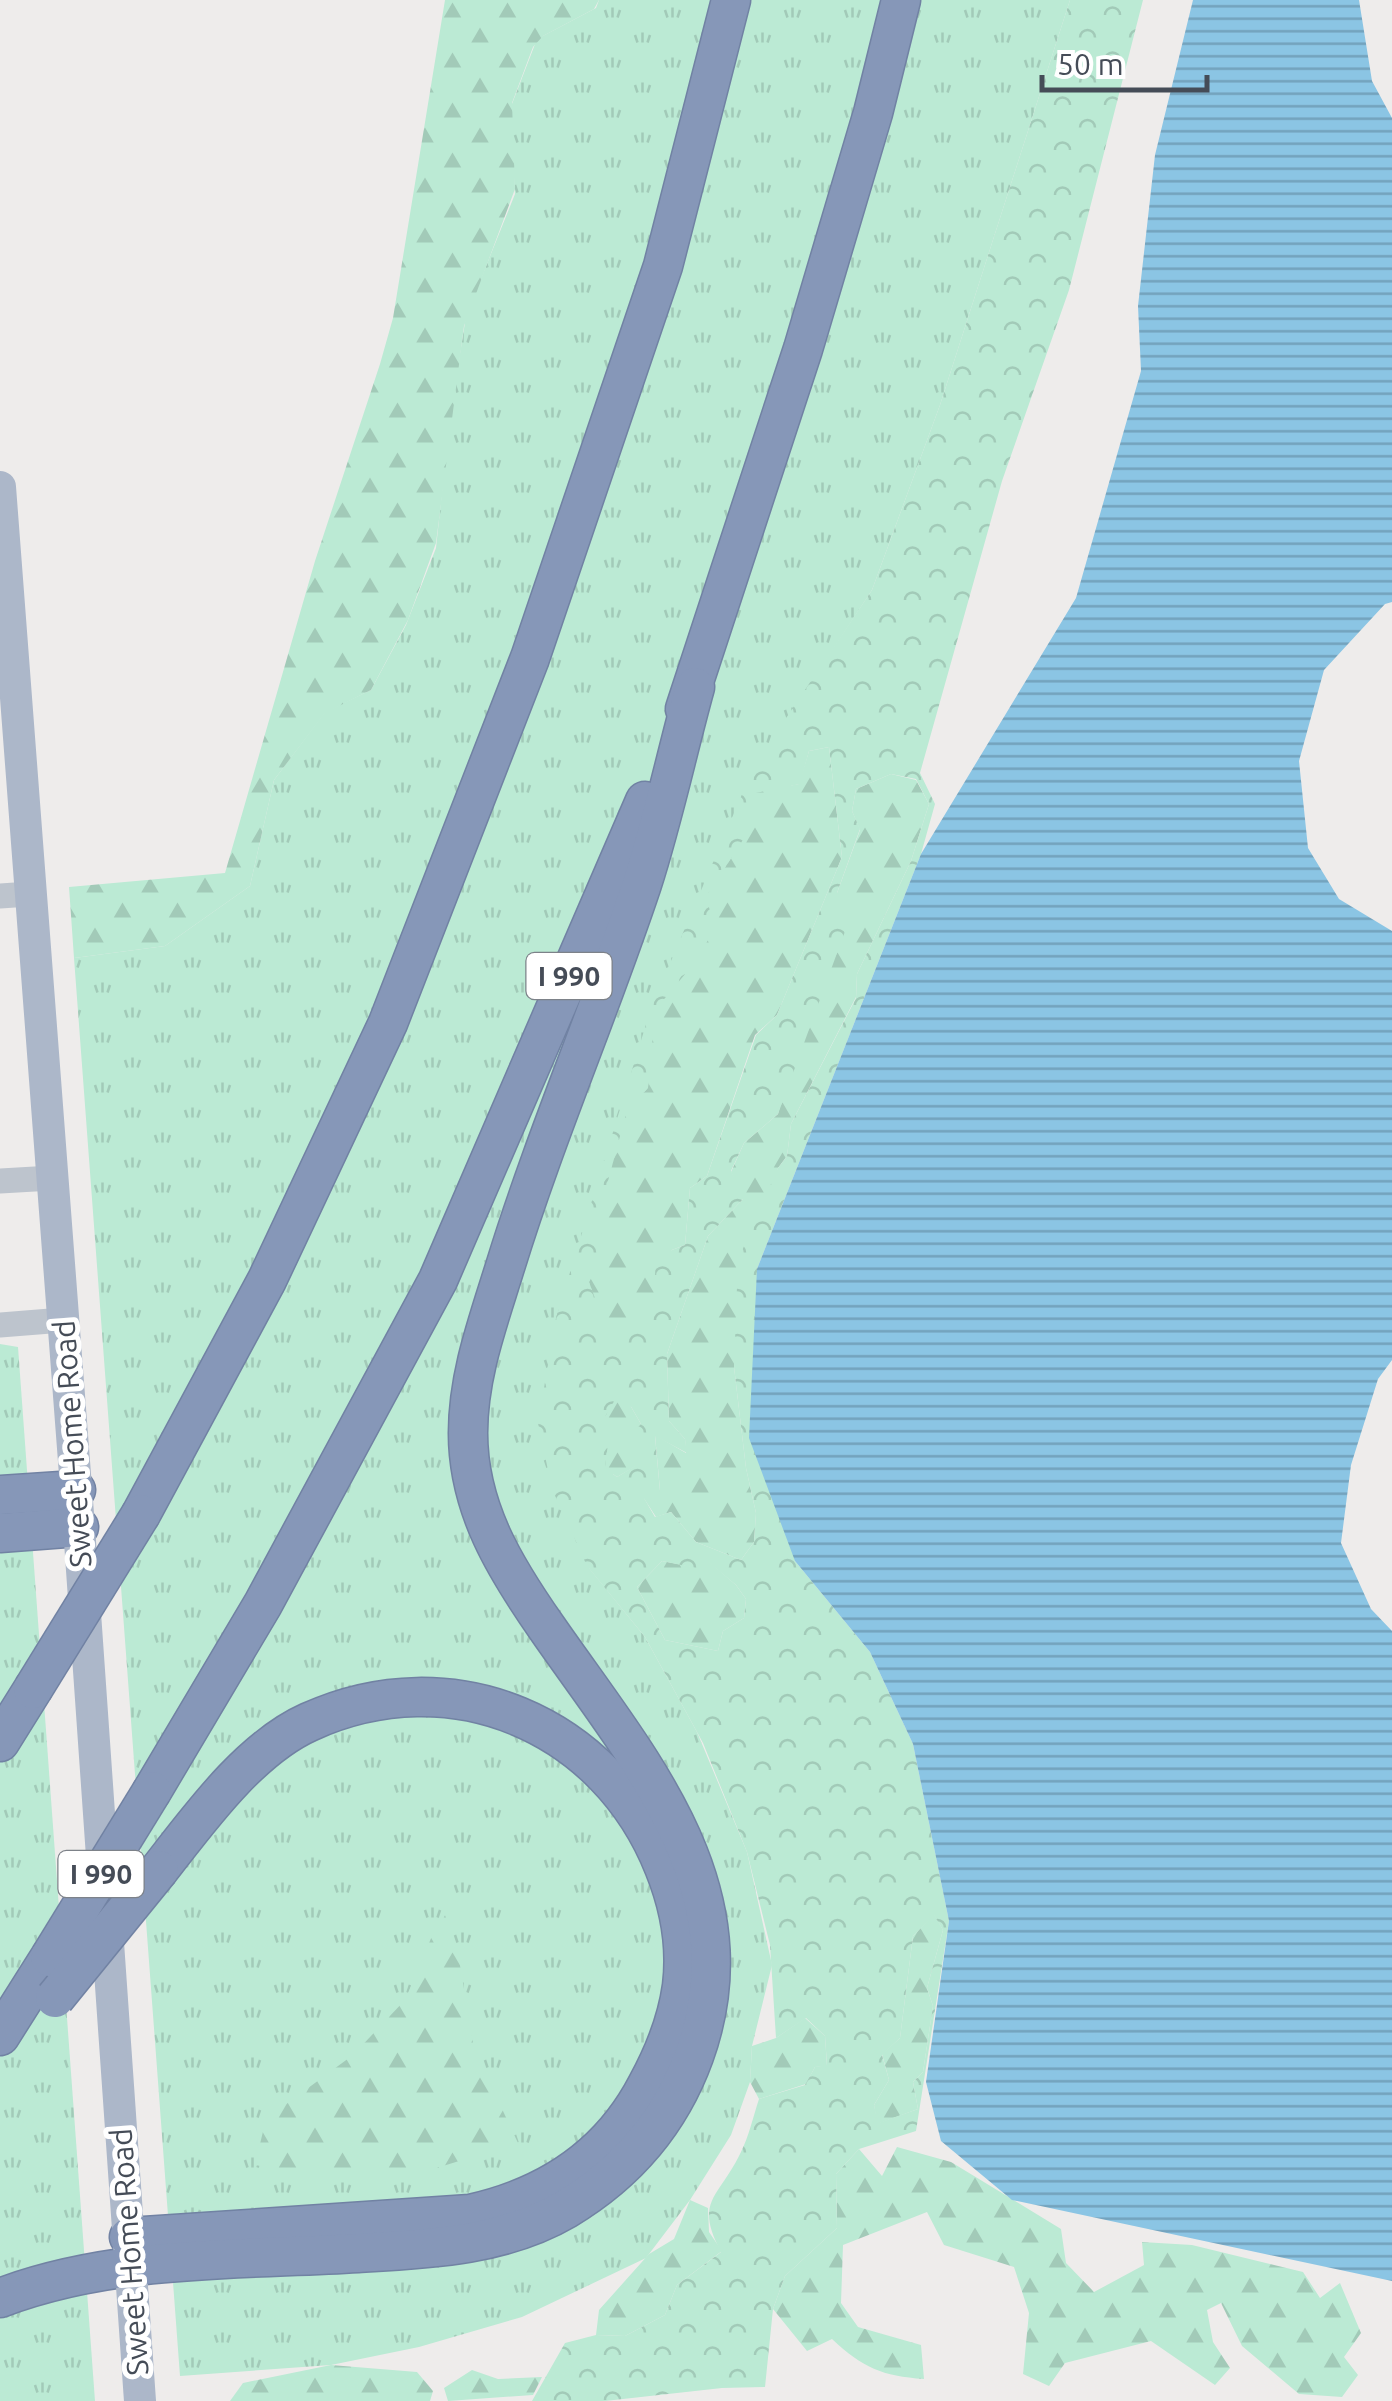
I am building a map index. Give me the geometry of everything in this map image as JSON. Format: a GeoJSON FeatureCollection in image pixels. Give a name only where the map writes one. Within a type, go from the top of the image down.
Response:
{"type":"FeatureCollection","features":[{"type":"Feature","properties":{"kind":"highway"},"geometry":{"type":"LineString","coordinates":[[0,1742],[140,1514],[267,1280],[388,1023],[509,712],[663,266],[731,0]]}},
{"type":"Feature","properties":{"kind":"highway","name":"I 990"},"geometry":{"type":"LineString","coordinates":[[0,2036],[263,1604],[438,1280],[695,687],[803,349],[873,113],[901,0]]}},
{"type":"Feature","properties":{"kind":"highway"},"geometry":{"type":"LineString","coordinates":[[131,2251],[451,2246],[501,2237],[536,2224],[569,2207],[619,2172],[642,2148],[683,2086],[706,2023],[712,1953],[704,1892],[676,1820],[492,1543],[473,1483],[468,1430],[476,1358],[528,1190],[643,881],[695,687]]}},
{"type":"Feature","properties":{"kind":"highway"},"geometry":{"type":"LineString","coordinates":[[0,1496],[78,1509]]}},
{"type":"Feature","properties":{"kind":"highway"},"geometry":{"type":"LineString","coordinates":[[0,1533],[78,1509]]}},
{"type":"Feature","properties":{"kind":"highway"},"geometry":{"type":"LineString","coordinates":[[0,1728],[33,1689]]}},
{"type":"Feature","properties":{"kind":"highway"},"geometry":{"type":"LineString","coordinates":[[0,2060],[252,1761],[307,1722],[380,1698],[446,1696],[497,1707],[548,1729],[598,1766],[623,1792],[650,1833],[677,1899],[683,1948],[682,1986],[668,2046],[637,2105],[617,2132],[590,2159],[538,2192],[507,2206],[470,2214],[131,2251],[0,2298]]}},
{"type":"Feature","properties":{"kind":"main road","name":"Sweet Home Road"},"geometry":{"type":"LineString","coordinates":[[0,487],[14,895],[52,1178],[140,2401]]}},
{"type":"Feature","properties":{"kind":"street"},"geometry":{"type":"LineString","coordinates":[[0,1182],[52,1178]]}},
{"type":"Feature","properties":{"kind":"street"},"geometry":{"type":"LineString","coordinates":[[0,1325],[63,1320]]}},
{"type":"Feature","properties":{"kind":"green space"},"geometry":{"type":"Polygon","coordinates":[[[445,0],[599,0],[594,9],[543,36],[533,47],[512,103],[515,189],[464,326],[436,543],[408,620],[371,690],[325,713],[274,780],[250,886],[165,946],[74,958],[69,887],[225,873],[315,561],[393,318],[445,0]]]}},
{"type":"Feature","properties":{"kind":"green space"},"geometry":{"type":"Polygon","coordinates":[[[599,0],[1070,0],[940,405],[872,590],[822,666],[589,1568],[645,1637],[697,1732],[747,1852],[772,1965],[752,2046],[750,2082],[731,2135],[690,2200],[646,2258],[522,2317],[419,2347],[331,2365],[180,2376],[74,958],[165,946],[250,886],[274,780],[325,712],[371,690],[406,625],[436,548],[466,316],[515,194],[510,109],[537,39],[596,8],[599,0]]]}},
{"type":"Feature","properties":{"kind":"green space"},"geometry":{"type":"Polygon","coordinates":[[[1070,0],[1143,0],[1069,290],[1002,481],[920,773],[935,804],[921,854],[757,1269],[795,1561],[870,1652],[913,1744],[949,1921],[916,2131],[859,2149],[836,2174],[837,2228],[785,2276],[773,2309],[765,2387],[605,2401],[532,2401],[565,2343],[596,2335],[625,2336],[665,2315],[677,2285],[721,2252],[709,2221],[709,2209],[744,2146],[759,2099],[805,2085],[815,2067],[827,2065],[825,2036],[806,2018],[776,2038],[770,1945],[747,1852],[703,1743],[645,1637],[587,1566],[552,1489],[538,1423],[556,1318],[651,1008],[754,766],[872,590],[940,405],[1070,0]],[[829,747],[809,751],[800,784],[751,794],[748,832],[706,897],[715,928],[696,961],[655,1010],[648,1088],[627,1110],[600,1211],[606,1249],[589,1282],[615,1353],[635,1307],[654,1296],[656,1256],[685,1245],[690,1188],[707,1176],[756,1035],[777,1015],[842,857],[829,747]],[[891,774],[856,789],[852,811],[860,829],[837,893],[851,915],[778,1114],[744,1143],[731,1171],[744,1198],[708,1236],[667,1354],[669,1421],[685,1439],[687,1453],[655,1436],[660,1491],[644,1498],[655,1517],[671,1512],[696,1542],[741,1560],[754,1542],[756,1513],[746,1468],[734,1367],[738,1260],[778,1168],[787,1156],[791,1124],[856,998],[857,974],[911,861],[929,804],[916,779],[891,774]],[[616,1398],[603,1420],[615,1428],[608,1443],[605,1468],[617,1477],[635,1466],[627,1439],[641,1424],[626,1398],[616,1398]],[[662,1561],[637,1587],[665,1640],[718,1651],[723,1631],[744,1618],[746,1599],[736,1585],[707,1561],[700,1569],[662,1561]],[[934,1915],[913,1936],[900,2038],[882,2055],[889,2080],[874,2105],[878,2123],[918,2109],[913,2082],[923,2072],[933,2006],[927,1988],[943,1930],[934,1915]]]}},
{"type":"Feature","properties":{"kind":"green space"},"geometry":{"type":"Polygon","coordinates":[[[829,747],[842,857],[777,1015],[755,1035],[707,1176],[690,1188],[685,1245],[656,1256],[654,1296],[635,1307],[614,1354],[589,1282],[606,1249],[600,1211],[627,1110],[648,1088],[655,1010],[696,961],[706,897],[748,832],[751,793],[799,784],[809,751],[829,747]]]}},
{"type":"Feature","properties":{"kind":"green space"},"geometry":{"type":"Polygon","coordinates":[[[891,774],[916,780],[929,804],[911,861],[857,974],[856,997],[791,1124],[787,1156],[778,1168],[734,1367],[746,1468],[756,1513],[754,1542],[741,1560],[696,1542],[671,1512],[656,1517],[643,1497],[660,1490],[655,1435],[686,1453],[685,1439],[669,1421],[667,1354],[708,1236],[743,1199],[731,1172],[744,1143],[778,1114],[837,893],[860,830],[852,811],[856,789],[891,774]]]}},
{"type":"Feature","properties":{"kind":"green space"},"geometry":{"type":"Polygon","coordinates":[[[0,1344],[18,1347],[95,2401],[0,2401],[0,1344]]]}},
{"type":"Feature","properties":{"kind":"green space"},"geometry":{"type":"Polygon","coordinates":[[[616,1398],[626,1398],[641,1424],[636,1466],[617,1477],[605,1468],[608,1443],[603,1420],[616,1398]]]}},
{"type":"Feature","properties":{"kind":"green space"},"geometry":{"type":"Polygon","coordinates":[[[707,1560],[746,1599],[744,1618],[723,1631],[718,1651],[665,1640],[637,1587],[662,1561],[699,1568],[707,1560]]]}},
{"type":"Feature","properties":{"kind":"green space"},"geometry":{"type":"Polygon","coordinates":[[[443,1910],[457,1947],[474,2049],[518,2143],[433,2169],[334,2180],[255,2165],[266,2119],[353,2055],[405,2000],[443,1910]]]}},
{"type":"Feature","properties":{"kind":"green space"},"geometry":{"type":"Polygon","coordinates":[[[934,1914],[943,1930],[927,1988],[933,2006],[923,2072],[913,2082],[918,2109],[877,2124],[874,2105],[889,2080],[882,2054],[900,2038],[913,1936],[934,1914]]]}},
{"type":"Feature","properties":{"kind":"green space"},"geometry":{"type":"Polygon","coordinates":[[[805,2018],[825,2036],[827,2066],[815,2067],[806,2084],[759,2099],[750,2082],[752,2046],[776,2038],[805,2018]]]}},
{"type":"Feature","properties":{"kind":"green space"},"geometry":{"type":"Polygon","coordinates":[[[897,2147],[951,2162],[1061,2229],[1066,2263],[1094,2292],[1144,2265],[1142,2242],[1192,2245],[1303,2272],[1320,2298],[1340,2283],[1361,2333],[1344,2357],[1358,2375],[1342,2397],[1299,2394],[1242,2346],[1221,2303],[1207,2310],[1213,2342],[1230,2368],[1215,2385],[1151,2341],[1065,2363],[1049,2386],[1023,2374],[1029,2313],[1014,2267],[944,2245],[927,2212],[843,2245],[841,2303],[858,2327],[921,2345],[924,2379],[874,2369],[832,2339],[807,2351],[773,2309],[785,2276],[837,2228],[836,2174],[859,2149],[882,2176],[897,2147]]]}},
{"type":"Feature","properties":{"kind":"green space"},"geometry":{"type":"Polygon","coordinates":[[[690,2200],[708,2208],[709,2232],[722,2251],[677,2285],[665,2315],[625,2336],[596,2335],[599,2310],[649,2254],[674,2239],[690,2200]]]}},
{"type":"Feature","properties":{"kind":"green space"},"geometry":{"type":"Polygon","coordinates":[[[331,2365],[417,2372],[433,2391],[430,2401],[230,2401],[243,2383],[331,2365]]]}},
{"type":"Feature","properties":{"kind":"green space"},"geometry":{"type":"Polygon","coordinates":[[[472,2370],[498,2379],[542,2377],[533,2395],[448,2401],[444,2388],[472,2370]]]}},
{"type":"Feature","properties":{"kind":"water"},"geometry":{"type":"Polygon","coordinates":[[[1193,0],[1359,0],[1372,81],[1392,118],[1392,602],[1385,604],[1324,670],[1299,761],[1308,848],[1339,899],[1392,931],[1392,1360],[1378,1379],[1351,1465],[1341,1543],[1371,1609],[1392,1631],[1392,2281],[1012,2200],[941,2141],[926,2082],[949,1921],[913,1744],[870,1652],[795,1561],[749,1438],[757,1269],[921,854],[1076,598],[1141,371],[1138,306],[1155,155],[1193,0]]]}}]}
